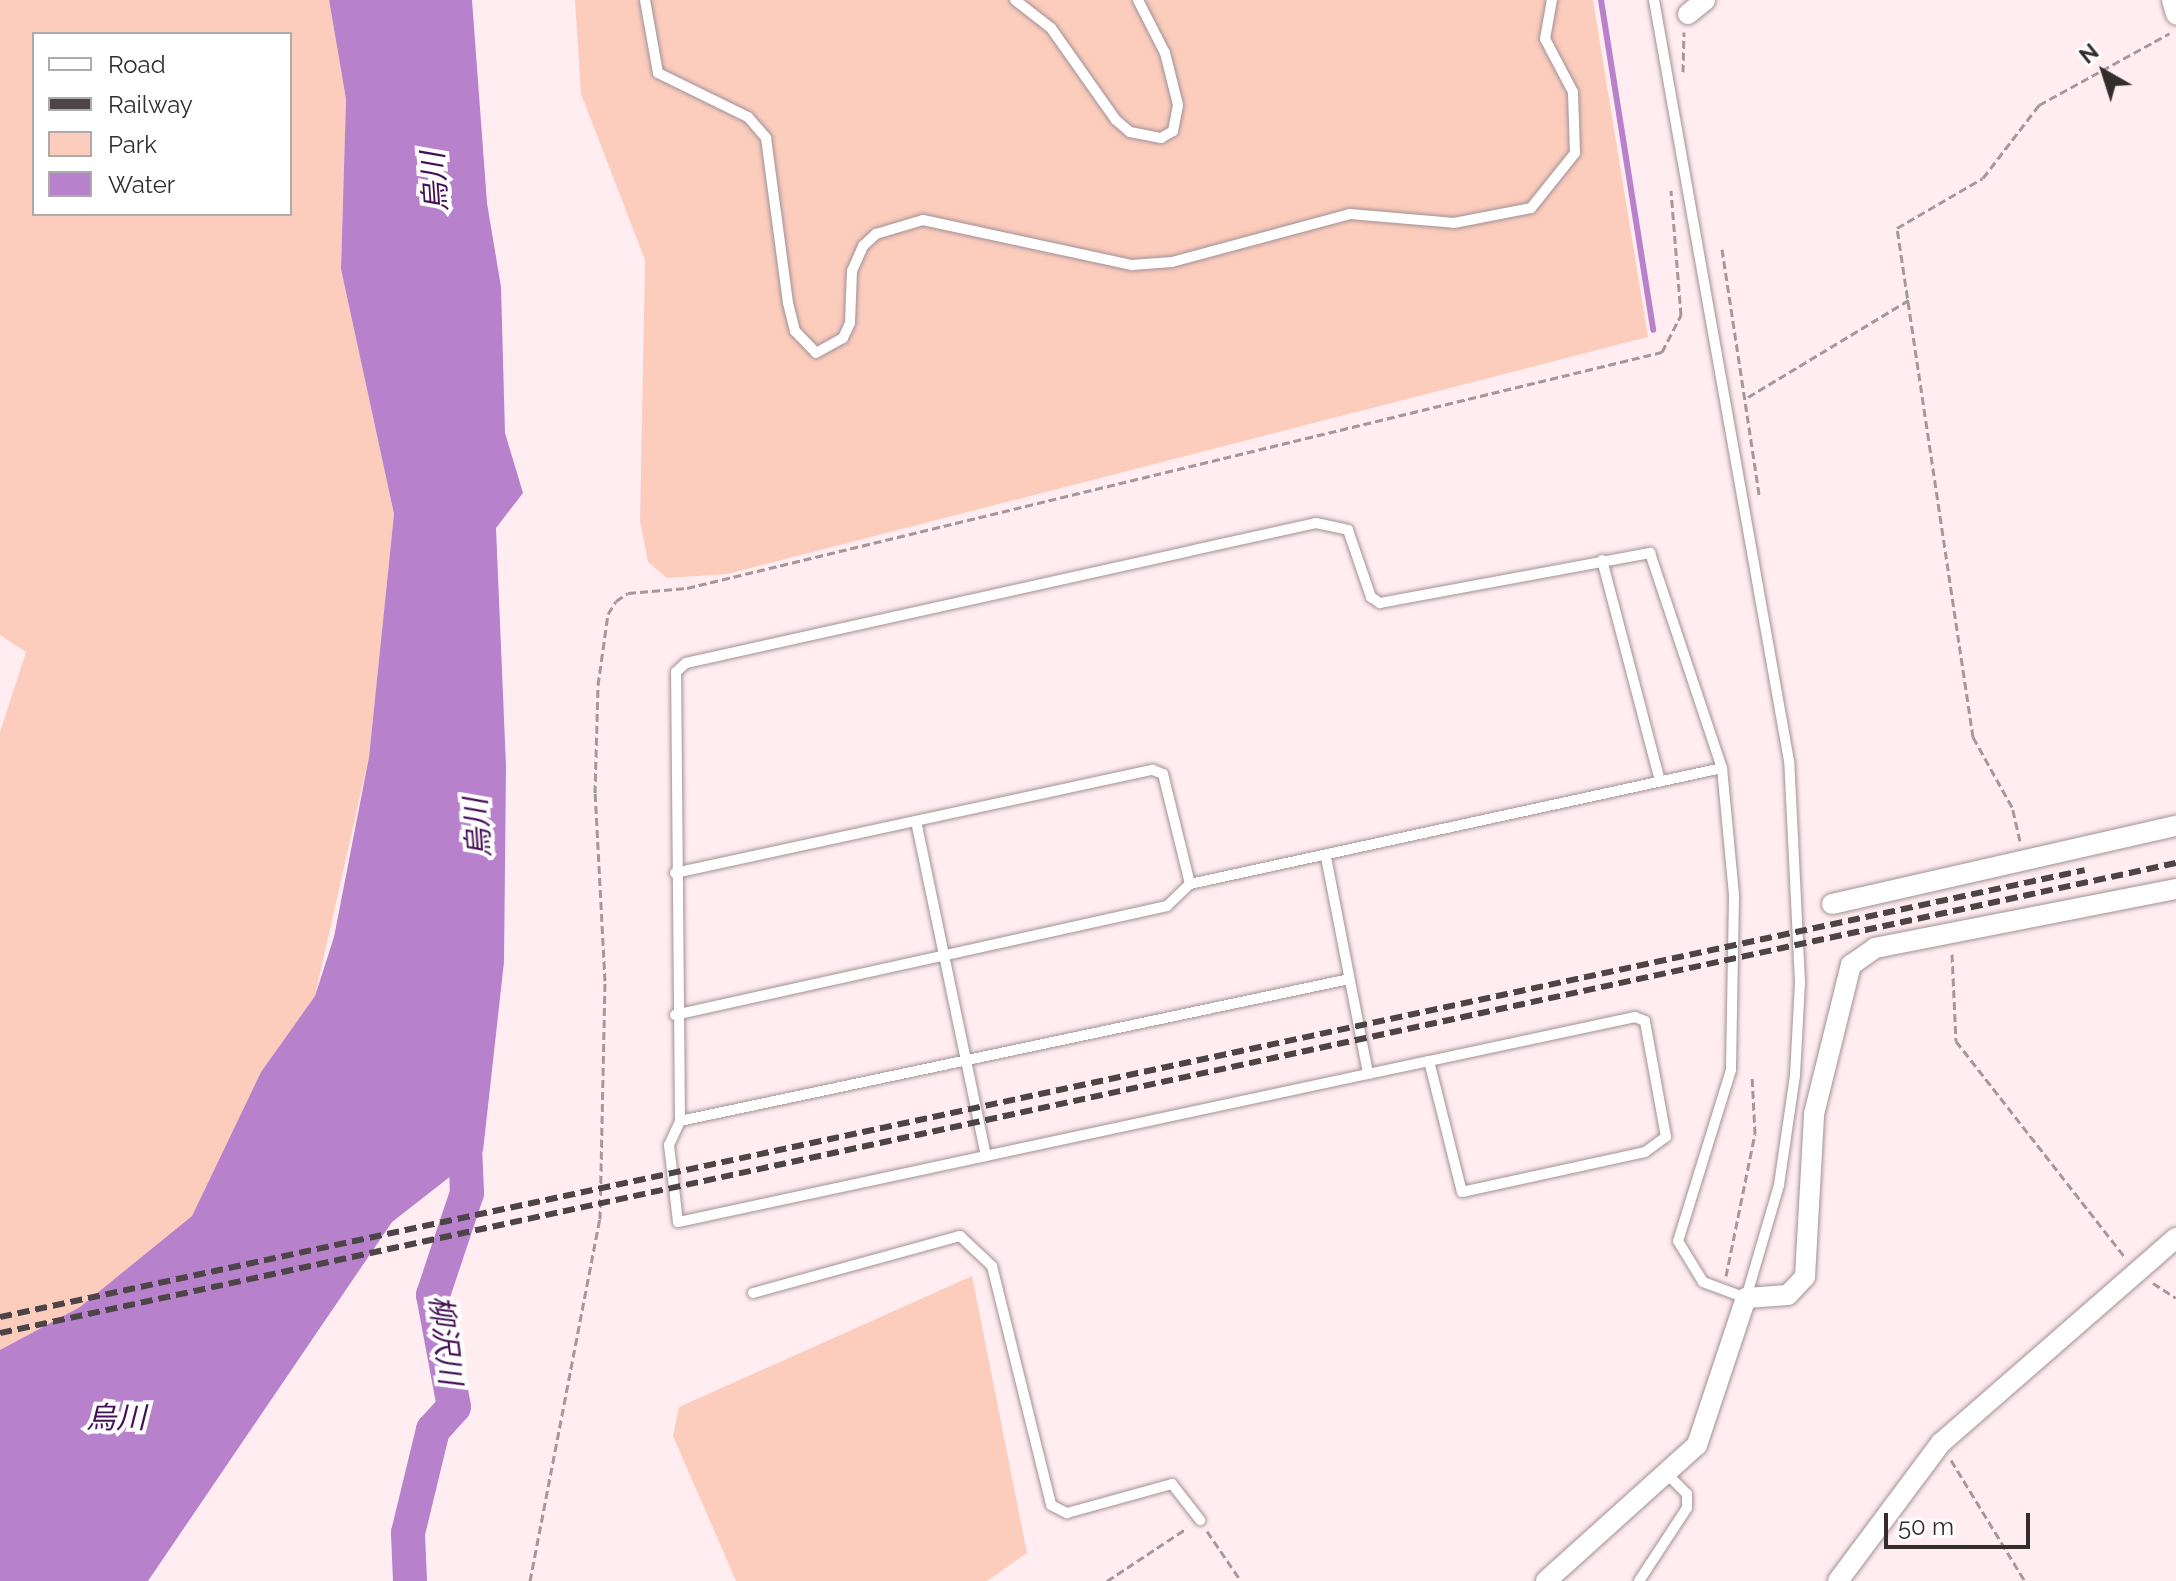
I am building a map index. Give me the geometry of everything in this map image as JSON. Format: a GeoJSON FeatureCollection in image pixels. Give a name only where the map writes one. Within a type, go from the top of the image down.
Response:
{"type":"FeatureCollection","features":[{"type":"Feature","properties":{"kind":"street"},"geometry":{"type":"LineString","coordinates":[[1688,14],[1705,0]]}},
{"type":"Feature","properties":{"kind":"street"},"geometry":{"type":"LineString","coordinates":[[2172,0],[2176,14]]}},
{"type":"Feature","properties":{"kind":"street"},"geometry":{"type":"LineString","coordinates":[[1832,904],[2176,826]]}},
{"type":"Feature","properties":{"kind":"street"},"geometry":{"type":"LineString","coordinates":[[1546,1581],[1606,1521],[1669,1476],[1712,1416],[1746,1298],[1788,1295],[1811,1262],[1814,1114],[1846,975],[1875,948],[2176,889]]}},
{"type":"Feature","properties":{"kind":"street"},"geometry":{"type":"LineString","coordinates":[[1838,1581],[1941,1443],[2176,1238]]}},
{"type":"Feature","properties":{"kind":"lane"},"geometry":{"type":"LineString","coordinates":[[645,0],[658,73],[748,117],[766,138],[788,303],[795,331],[816,353],[843,338],[850,323],[852,271],[863,246],[876,234],[923,220],[1132,265],[1172,262],[1350,214],[1454,223],[1531,208],[1575,153],[1573,92],[1545,39],[1552,0]]}},
{"type":"Feature","properties":{"kind":"lane"},"geometry":{"type":"LineString","coordinates":[[1015,0],[1051,28],[1116,120],[1130,132],[1161,138],[1173,131],[1178,105],[1165,53],[1138,0]]}},
{"type":"Feature","properties":{"kind":"lane"},"geometry":{"type":"LineString","coordinates":[[1429,1061],[1462,1192],[1645,1152],[1666,1137],[1645,1021],[1635,1017],[1368,1074],[678,1222],[669,1145],[680,1121],[675,1015],[675,686],[686,663],[1316,523],[1348,530],[1371,597],[1380,603],[1650,553],[1658,564],[1722,768],[1734,896],[1731,1070],[1678,1241],[1691,1271],[1723,1290],[1746,1298],[1787,1145],[1800,982],[1789,761],[1752,534],[1654,0]]}},
{"type":"Feature","properties":{"kind":"lane"},"geometry":{"type":"LineString","coordinates":[[1602,560],[1659,777]]}},
{"type":"Feature","properties":{"kind":"lane"},"geometry":{"type":"LineString","coordinates":[[675,1015],[1167,906],[1190,884],[1326,857],[1659,777],[1722,768]]}},
{"type":"Feature","properties":{"kind":"lane"},"geometry":{"type":"LineString","coordinates":[[675,873],[1153,770],[1163,774],[1190,884]]}},
{"type":"Feature","properties":{"kind":"lane"},"geometry":{"type":"LineString","coordinates":[[916,821],[986,1156]]}},
{"type":"Feature","properties":{"kind":"lane"},"geometry":{"type":"LineString","coordinates":[[1326,857],[1368,1074]]}},
{"type":"Feature","properties":{"kind":"lane"},"geometry":{"type":"LineString","coordinates":[[680,1121],[1349,979]]}},
{"type":"Feature","properties":{"kind":"lane"},"geometry":{"type":"LineString","coordinates":[[753,1293],[960,1236],[992,1266],[1051,1505],[1067,1513],[1172,1484],[1200,1520]]}},
{"type":"Feature","properties":{"kind":"lane"},"geometry":{"type":"LineString","coordinates":[[1639,1581],[1687,1508],[1687,1494],[1669,1476]]}},
{"type":"Feature","properties":{"kind":"path"},"geometry":{"type":"LineString","coordinates":[[2016,860],[2023,831],[1973,737],[1897,228],[1983,178],[2039,105],[2176,29]]}},
{"type":"Feature","properties":{"kind":"path"},"geometry":{"type":"LineString","coordinates":[[530,1581],[600,1219],[605,981],[595,793],[598,685],[616,601],[628,593],[687,588],[1662,352],[1681,315],[1670,180]]}},
{"type":"Feature","properties":{"kind":"path"},"geometry":{"type":"LineString","coordinates":[[1722,249],[1758,472],[1752,534]]}},
{"type":"Feature","properties":{"kind":"path"},"geometry":{"type":"LineString","coordinates":[[1747,398],[1909,300]]}},
{"type":"Feature","properties":{"kind":"path"},"geometry":{"type":"LineString","coordinates":[[1952,935],[1956,1041],[2137,1273],[2176,1298]]}},
{"type":"Feature","properties":{"kind":"path"},"geometry":{"type":"LineString","coordinates":[[1723,1290],[1755,1134],[1752,1075]]}},
{"type":"Feature","properties":{"kind":"path"},"geometry":{"type":"LineString","coordinates":[[1941,1443],[2025,1581]]}},
{"type":"Feature","properties":{"kind":"path"},"geometry":{"type":"LineString","coordinates":[[1107,1581],[1200,1520],[1241,1581]]}},
{"type":"Feature","properties":{"kind":"green space"},"geometry":{"type":"Polygon","coordinates":[[[0,0],[329,0],[346,99],[341,269],[394,514],[369,757],[315,996],[261,1072],[192,1216],[80,1307],[0,1350],[0,732],[26,652],[0,635],[0,0]]]}},
{"type":"Feature","properties":{"kind":"green space"},"geometry":{"type":"Polygon","coordinates":[[[575,0],[1593,0],[1648,337],[727,574],[667,578],[648,562],[640,521],[645,260],[581,94],[575,0]]]}},
{"type":"Feature","properties":{"kind":"green space"},"geometry":{"type":"Polygon","coordinates":[[[972,1276],[1027,1553],[987,1581],[736,1581],[673,1436],[679,1407],[972,1276]]]}},
{"type":"Feature","properties":{"kind":"water","name":"烏川"},"geometry":{"type":"Polygon","coordinates":[[[329,0],[472,0],[487,203],[501,287],[505,433],[523,493],[496,528],[506,766],[504,962],[483,1151],[392,1222],[148,1581],[0,1581],[0,1350],[80,1307],[192,1216],[261,1072],[315,996],[334,937],[369,757],[394,514],[341,269],[346,99],[329,0]]]}},
{"type":"Feature","properties":{"kind":"waterway"},"geometry":{"type":"LineString","coordinates":[[1601,0],[1653,330]]}},
{"type":"Feature","properties":{"kind":"waterway","name":"柳沢川"},"geometry":{"type":"LineString","coordinates":[[410,1581],[408,1533],[433,1430],[454,1407],[433,1295],[467,1193],[464,1120]]}},
{"type":"Feature","properties":{"kind":"railway"},"geometry":{"type":"LineString","coordinates":[[0,1333],[2176,863]]}},
{"type":"Feature","properties":{"kind":"railway"},"geometry":{"type":"LineString","coordinates":[[0,1317],[2085,870]]}}]}
